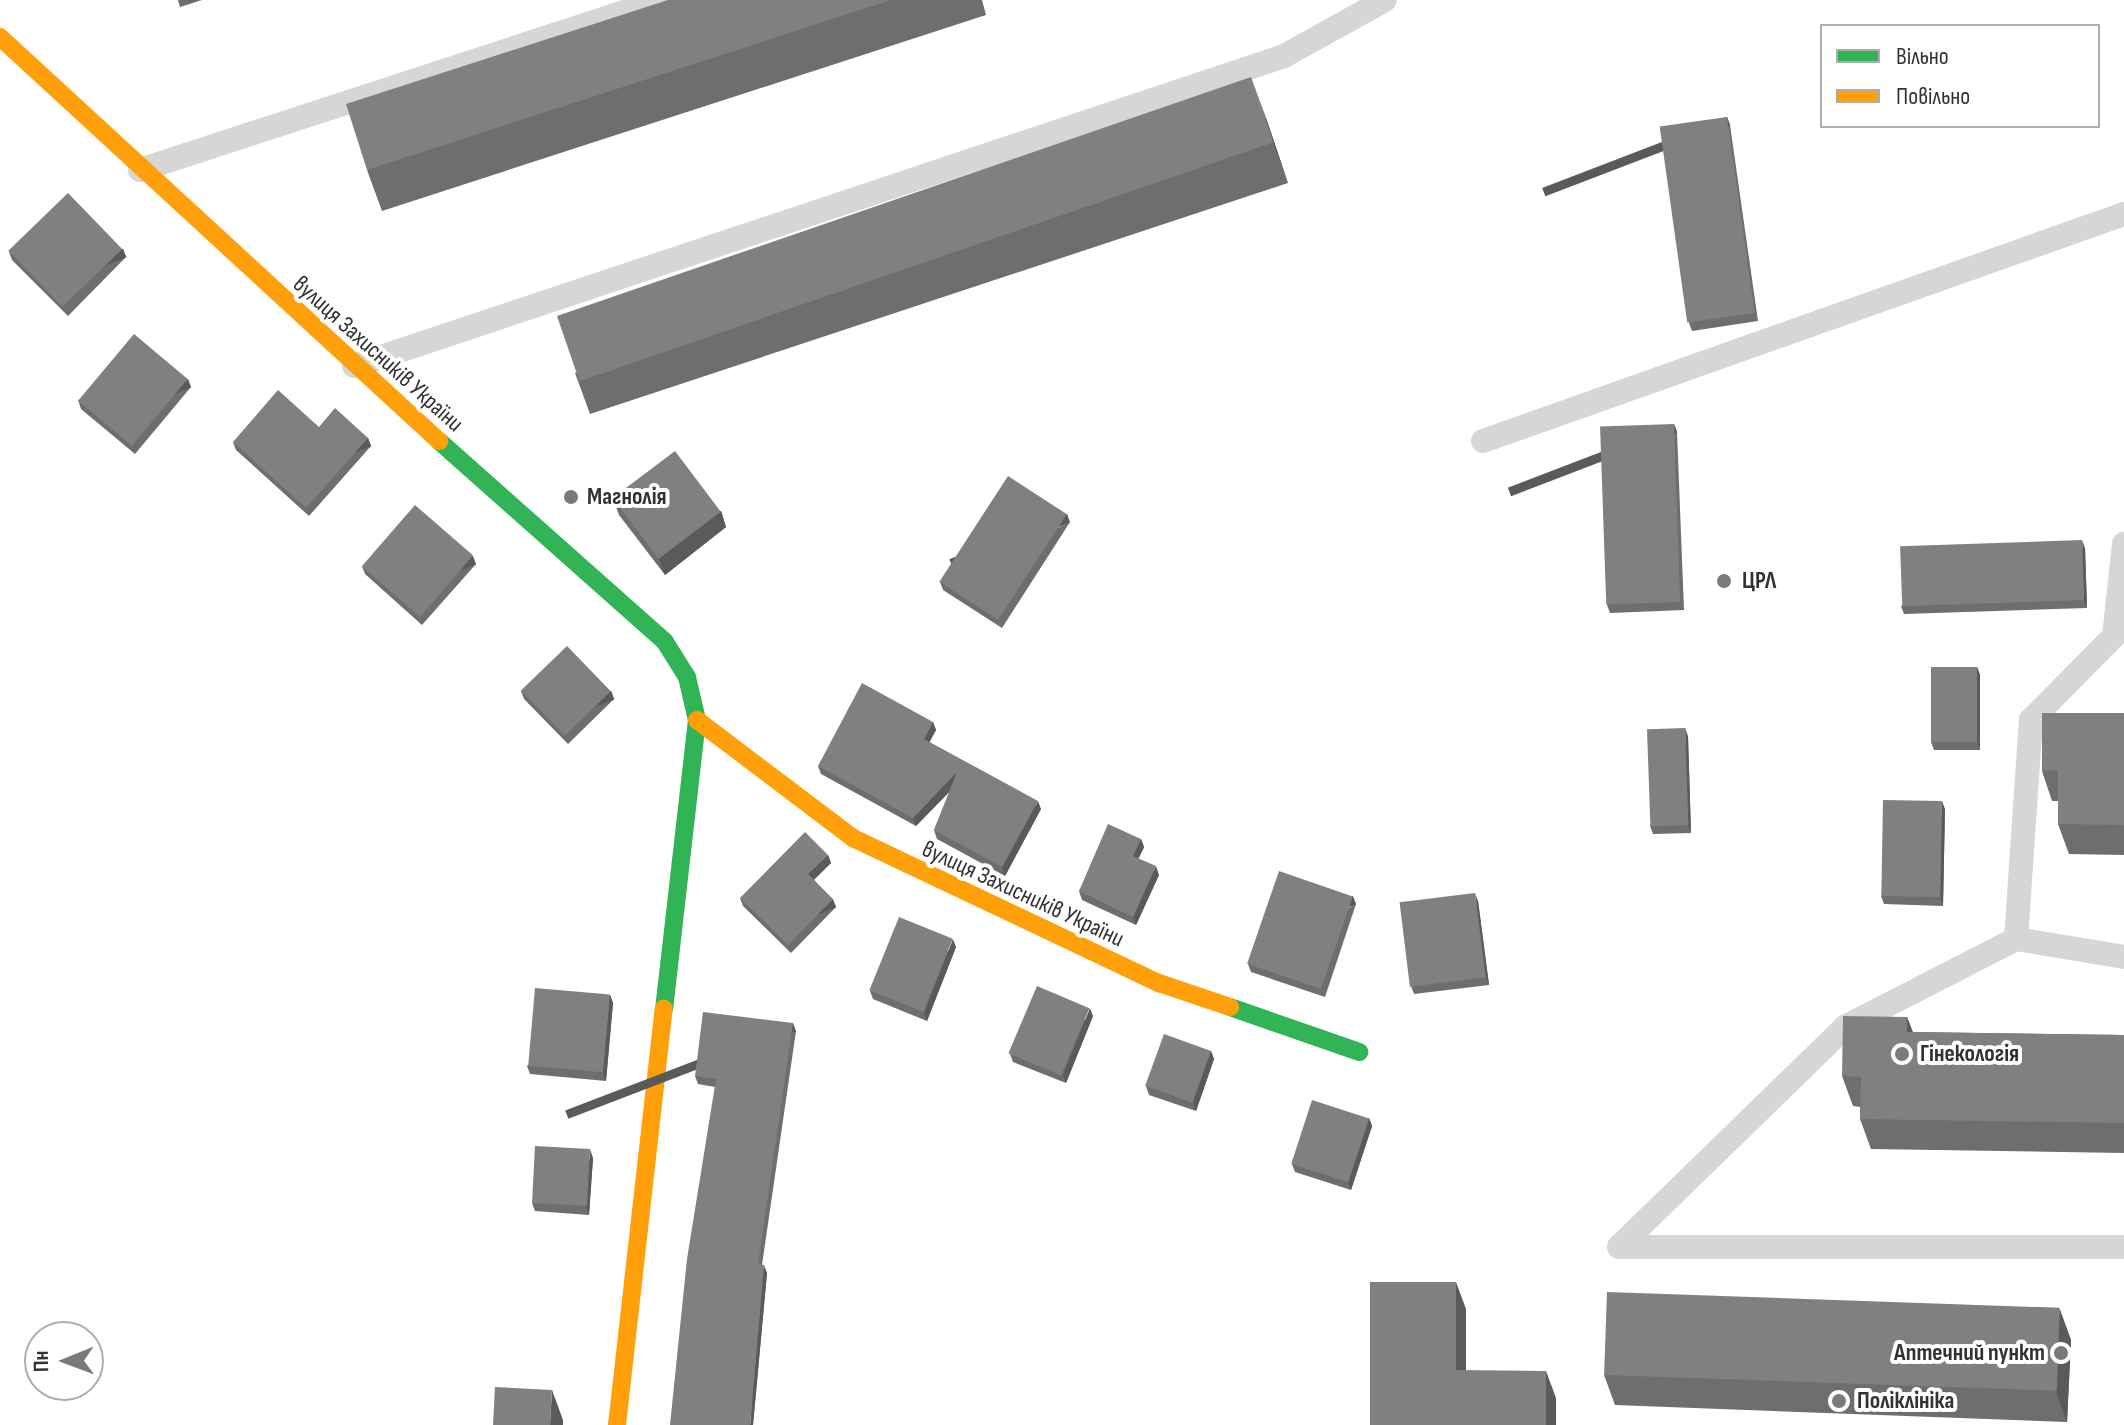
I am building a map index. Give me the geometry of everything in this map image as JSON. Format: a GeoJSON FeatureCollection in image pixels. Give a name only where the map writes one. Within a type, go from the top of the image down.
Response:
{"type":"FeatureCollection","features":[{"type":"Feature","properties":{"kind":"street","name":"вулиця Захисників України"},"geometry":{"type":"LineString","coordinates":[[0,37],[354,366],[665,642],[687,677],[697,720],[617,1425]]}},
{"type":"Feature","properties":{"kind":"street","name":"вулиця Захисників України"},"geometry":{"type":"LineString","coordinates":[[697,720],[853,838],[955,889],[1159,983],[1359,1052]]}},
{"type":"Feature","properties":{"kind":"lane"},"geometry":{"type":"LineString","coordinates":[[140,170],[661,0]]}},
{"type":"Feature","properties":{"kind":"lane"},"geometry":{"type":"LineString","coordinates":[[354,366],[1284,56],[1385,0]]}},
{"type":"Feature","properties":{"kind":"lane"},"geometry":{"type":"LineString","coordinates":[[1483,441],[2124,214]]}},
{"type":"Feature","properties":{"kind":"lane"},"geometry":{"type":"LineString","coordinates":[[2016,939],[2031,720],[2114,636],[2124,544]]}},
{"type":"Feature","properties":{"kind":"lane"},"geometry":{"type":"LineString","coordinates":[[2124,957],[2016,939],[1845,1027],[1619,1247],[2124,1247]]}},
{"type":"Feature","properties":{"kind":"building"},"geometry":{"type":"Polygon","coordinates":[[[668,0],[891,0],[367,170],[346,104],[668,0]]]}},
{"type":"Feature","properties":{"kind":"building"},"geometry":{"type":"Polygon","coordinates":[[[1251,77],[1273,142],[579,381],[557,316],[1251,77]]]}},
{"type":"Feature","properties":{"kind":"building"},"geometry":{"type":"Polygon","coordinates":[[[1727,117],[1755,313],[1687,323],[1660,126],[1727,117]]]}},
{"type":"Feature","properties":{"kind":"building"},"geometry":{"type":"Polygon","coordinates":[[[68,193],[122,249],[62,307],[8,251],[68,193]]]}},
{"type":"Feature","properties":{"kind":"building"},"geometry":{"type":"Polygon","coordinates":[[[134,334],[188,379],[132,446],[78,401],[134,334]]]}},
{"type":"Feature","properties":{"kind":"building"},"geometry":{"type":"Polygon","coordinates":[[[278,390],[319,427],[335,408],[368,438],[306,508],[233,442],[278,390]]]}},
{"type":"Feature","properties":{"kind":"building"},"geometry":{"type":"Polygon","coordinates":[[[1674,424],[1680,602],[1606,604],[1600,427],[1674,424]]]}},
{"type":"Feature","properties":{"kind":"building"},"geometry":{"type":"Polygon","coordinates":[[[675,451],[721,512],[658,559],[613,498],[675,451]]]}},
{"type":"Feature","properties":{"kind":"building"},"geometry":{"type":"Polygon","coordinates":[[[1008,476],[1067,514],[998,620],[939,582],[1008,476]]]}},
{"type":"Feature","properties":{"kind":"building"},"geometry":{"type":"Polygon","coordinates":[[[415,505],[473,556],[420,617],[362,566],[415,505]]]}},
{"type":"Feature","properties":{"kind":"building"},"geometry":{"type":"Polygon","coordinates":[[[2082,540],[2084,600],[1902,606],[1900,546],[2082,540]]]}},
{"type":"Feature","properties":{"kind":"building"},"geometry":{"type":"Polygon","coordinates":[[[567,646],[611,691],[565,736],[521,690],[567,646]]]}},
{"type":"Feature","properties":{"kind":"building"},"geometry":{"type":"Polygon","coordinates":[[[1931,667],[1977,667],[1977,742],[1931,742],[1931,667]]]}},
{"type":"Feature","properties":{"kind":"building"},"geometry":{"type":"Polygon","coordinates":[[[862,683],[933,722],[924,739],[1038,801],[1002,867],[934,830],[957,772],[913,818],[818,766],[862,683]]]}},
{"type":"Feature","properties":{"kind":"building"},"geometry":{"type":"Polygon","coordinates":[[[2042,713],[2124,713],[2124,825],[2058,824],[2058,770],[2042,771],[2042,713]]]}},
{"type":"Feature","properties":{"kind":"building"},"geometry":{"type":"Polygon","coordinates":[[[1685,728],[1688,825],[1650,826],[1647,729],[1685,728]]]}},
{"type":"Feature","properties":{"kind":"building"},"geometry":{"type":"Polygon","coordinates":[[[1883,800],[1942,801],[1940,897],[1881,896],[1883,800]]]}},
{"type":"Feature","properties":{"kind":"building"},"geometry":{"type":"Polygon","coordinates":[[[1108,824],[1141,839],[1133,856],[1156,866],[1133,917],[1079,891],[1108,824]]]}},
{"type":"Feature","properties":{"kind":"building"},"geometry":{"type":"Polygon","coordinates":[[[805,832],[828,855],[808,874],[833,899],[788,945],[740,898],[805,832]]]}},
{"type":"Feature","properties":{"kind":"building"},"geometry":{"type":"Polygon","coordinates":[[[1279,871],[1353,896],[1321,989],[1247,964],[1279,871]]]}},
{"type":"Feature","properties":{"kind":"building"},"geometry":{"type":"Polygon","coordinates":[[[1475,893],[1485,977],[1410,987],[1400,902],[1475,893]]]}},
{"type":"Feature","properties":{"kind":"building"},"geometry":{"type":"Polygon","coordinates":[[[899,917],[953,939],[923,1012],[869,990],[899,917]]]}},
{"type":"Feature","properties":{"kind":"building"},"geometry":{"type":"Polygon","coordinates":[[[1037,986],[1089,1008],[1061,1075],[1008,1053],[1037,986]]]}},
{"type":"Feature","properties":{"kind":"building"},"geometry":{"type":"Polygon","coordinates":[[[535,988],[610,995],[603,1072],[528,1066],[535,988]]]}},
{"type":"Feature","properties":{"kind":"building"},"geometry":{"type":"Polygon","coordinates":[[[703,1012],[793,1023],[758,1264],[764,1265],[750,1425],[670,1425],[687,1259],[716,1079],[695,1076],[703,1012]]]}},
{"type":"Feature","properties":{"kind":"building"},"geometry":{"type":"Polygon","coordinates":[[[1843,1016],[1907,1017],[1907,1032],[2124,1035],[2124,1123],[1860,1119],[1861,1077],[1842,1076],[1843,1016]]]}},
{"type":"Feature","properties":{"kind":"building"},"geometry":{"type":"Polygon","coordinates":[[[1164,1034],[1211,1051],[1192,1103],[1145,1086],[1164,1034]]]}},
{"type":"Feature","properties":{"kind":"building"},"geometry":{"type":"Polygon","coordinates":[[[1312,1100],[1369,1119],[1348,1182],[1291,1164],[1312,1100]]]}},
{"type":"Feature","properties":{"kind":"building"},"geometry":{"type":"Polygon","coordinates":[[[535,1146],[590,1149],[587,1206],[532,1203],[535,1146]]]}},
{"type":"Feature","properties":{"kind":"building"},"geometry":{"type":"Polygon","coordinates":[[[1370,1282],[1456,1282],[1456,1370],[1546,1371],[1546,1425],[1370,1425],[1370,1282]]]}},
{"type":"Feature","properties":{"kind":"building"},"geometry":{"type":"Polygon","coordinates":[[[1607,1292],[2060,1308],[2057,1391],[1604,1375],[1607,1292]]]}},
{"type":"Feature","properties":{"kind":"building"},"geometry":{"type":"Polygon","coordinates":[[[495,1387],[552,1390],[550,1425],[493,1425],[495,1387]]]}},
{"type":"Feature","properties":{"kind":"traffic: fast"},"geometry":{"type":"LineString","coordinates":[[439,441],[665,642],[687,677],[697,720],[664,1009]]}},
{"type":"Feature","properties":{"kind":"traffic: fast"},"geometry":{"type":"LineString","coordinates":[[1230,1007],[1359,1052]]}},
{"type":"Feature","properties":{"kind":"traffic: slow"},"geometry":{"type":"LineString","coordinates":[[0,37],[439,441]]}},
{"type":"Feature","properties":{"kind":"traffic: slow"},"geometry":{"type":"LineString","coordinates":[[697,720],[853,838],[1159,983],[1230,1007]]}},
{"type":"Feature","properties":{"kind":"traffic: slow"},"geometry":{"type":"LineString","coordinates":[[617,1425],[664,1009]]}},
{"type":"Feature","properties":{"kind":"place","name":"Магнолія"},"geometry":{"type":"Point","coordinates":[571,497]}},
{"type":"Feature","properties":{"kind":"place","name":"ЦРЛ"},"geometry":{"type":"Point","coordinates":[1724,581]}},
{"type":"Feature","properties":{"kind":"place","name":"Гінекологія"},"geometry":{"type":"Point","coordinates":[1902,1054]}},
{"type":"Feature","properties":{"kind":"place","name":"Аптечний пункт"},"geometry":{"type":"Point","coordinates":[2061,1353]}},
{"type":"Feature","properties":{"kind":"place","name":"Поліклініка"},"geometry":{"type":"Point","coordinates":[1839,1401]}}]}
